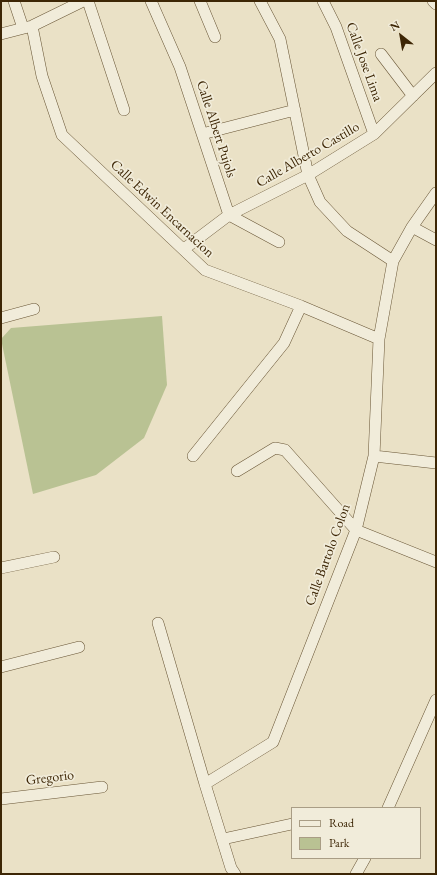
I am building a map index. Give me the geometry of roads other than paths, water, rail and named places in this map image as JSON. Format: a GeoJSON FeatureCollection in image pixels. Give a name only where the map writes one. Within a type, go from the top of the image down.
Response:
{"type":"FeatureCollection","features":[{"type":"Feature","properties":{"kind":"street","name":"Calle Edwin Encarnacion"},"geometry":{"type":"LineString","coordinates":[[14,1],[27,27],[62,135],[205,270],[302,306],[379,339]]}},
{"type":"Feature","properties":{"kind":"street"},"geometry":{"type":"LineString","coordinates":[[88,1],[124,110]]}},
{"type":"Feature","properties":{"kind":"street","name":"Calle Albert Pujols"},"geometry":{"type":"LineString","coordinates":[[151,1],[180,67],[229,215]]}},
{"type":"Feature","properties":{"kind":"street"},"geometry":{"type":"LineString","coordinates":[[200,1],[215,37]]}},
{"type":"Feature","properties":{"kind":"street"},"geometry":{"type":"LineString","coordinates":[[260,1],[280,39],[308,175],[320,202],[347,231],[393,261]]}},
{"type":"Feature","properties":{"kind":"street","name":"Calle Jose Lima"},"geometry":{"type":"LineString","coordinates":[[323,1],[336,27],[374,134]]}},
{"type":"Feature","properties":{"kind":"street"},"geometry":{"type":"LineString","coordinates":[[433,1],[436,4]]}},
{"type":"Feature","properties":{"kind":"street"},"geometry":{"type":"LineString","coordinates":[[1,34],[27,27],[77,2]]}},
{"type":"Feature","properties":{"kind":"street"},"geometry":{"type":"LineString","coordinates":[[381,54],[413,96]]}},
{"type":"Feature","properties":{"kind":"street","name":"Calle Alberto Castillo"},"geometry":{"type":"LineString","coordinates":[[184,249],[229,215],[308,175],[374,134],[436,74]]}},
{"type":"Feature","properties":{"kind":"street"},"geometry":{"type":"LineString","coordinates":[[202,134],[295,110]]}},
{"type":"Feature","properties":{"kind":"street","name":"Calle Bartolo Colon"},"geometry":{"type":"LineString","coordinates":[[205,784],[273,742],[356,530],[374,456],[379,339],[393,261],[412,227],[436,193]]}},
{"type":"Feature","properties":{"kind":"street"},"geometry":{"type":"LineString","coordinates":[[229,215],[279,242]]}},
{"type":"Feature","properties":{"kind":"street"},"geometry":{"type":"LineString","coordinates":[[412,227],[436,240]]}},
{"type":"Feature","properties":{"kind":"street"},"geometry":{"type":"LineString","coordinates":[[193,456],[284,343],[302,306]]}},
{"type":"Feature","properties":{"kind":"street"},"geometry":{"type":"LineString","coordinates":[[1,318],[34,309]]}},
{"type":"Feature","properties":{"kind":"street"},"geometry":{"type":"LineString","coordinates":[[237,471],[275,448],[285,450],[356,530],[436,562]]}},
{"type":"Feature","properties":{"kind":"street"},"geometry":{"type":"LineString","coordinates":[[374,456],[436,463]]}},
{"type":"Feature","properties":{"kind":"street"},"geometry":{"type":"LineString","coordinates":[[1,568],[54,557]]}},
{"type":"Feature","properties":{"kind":"street"},"geometry":{"type":"LineString","coordinates":[[158,623],[205,784],[233,871]]}},
{"type":"Feature","properties":{"kind":"street"},"geometry":{"type":"LineString","coordinates":[[1,667],[79,647]]}},
{"type":"Feature","properties":{"kind":"street"},"geometry":{"type":"LineString","coordinates":[[388,807],[436,700]]}},
{"type":"Feature","properties":{"kind":"street","name":"Gregorio"},"geometry":{"type":"LineString","coordinates":[[1,799],[102,786]]}},
{"type":"Feature","properties":{"kind":"street"},"geometry":{"type":"LineString","coordinates":[[222,840],[291,824]]}},
{"type":"Feature","properties":{"kind":"street"},"geometry":{"type":"LineString","coordinates":[[356,874],[364,859]]}}]}
